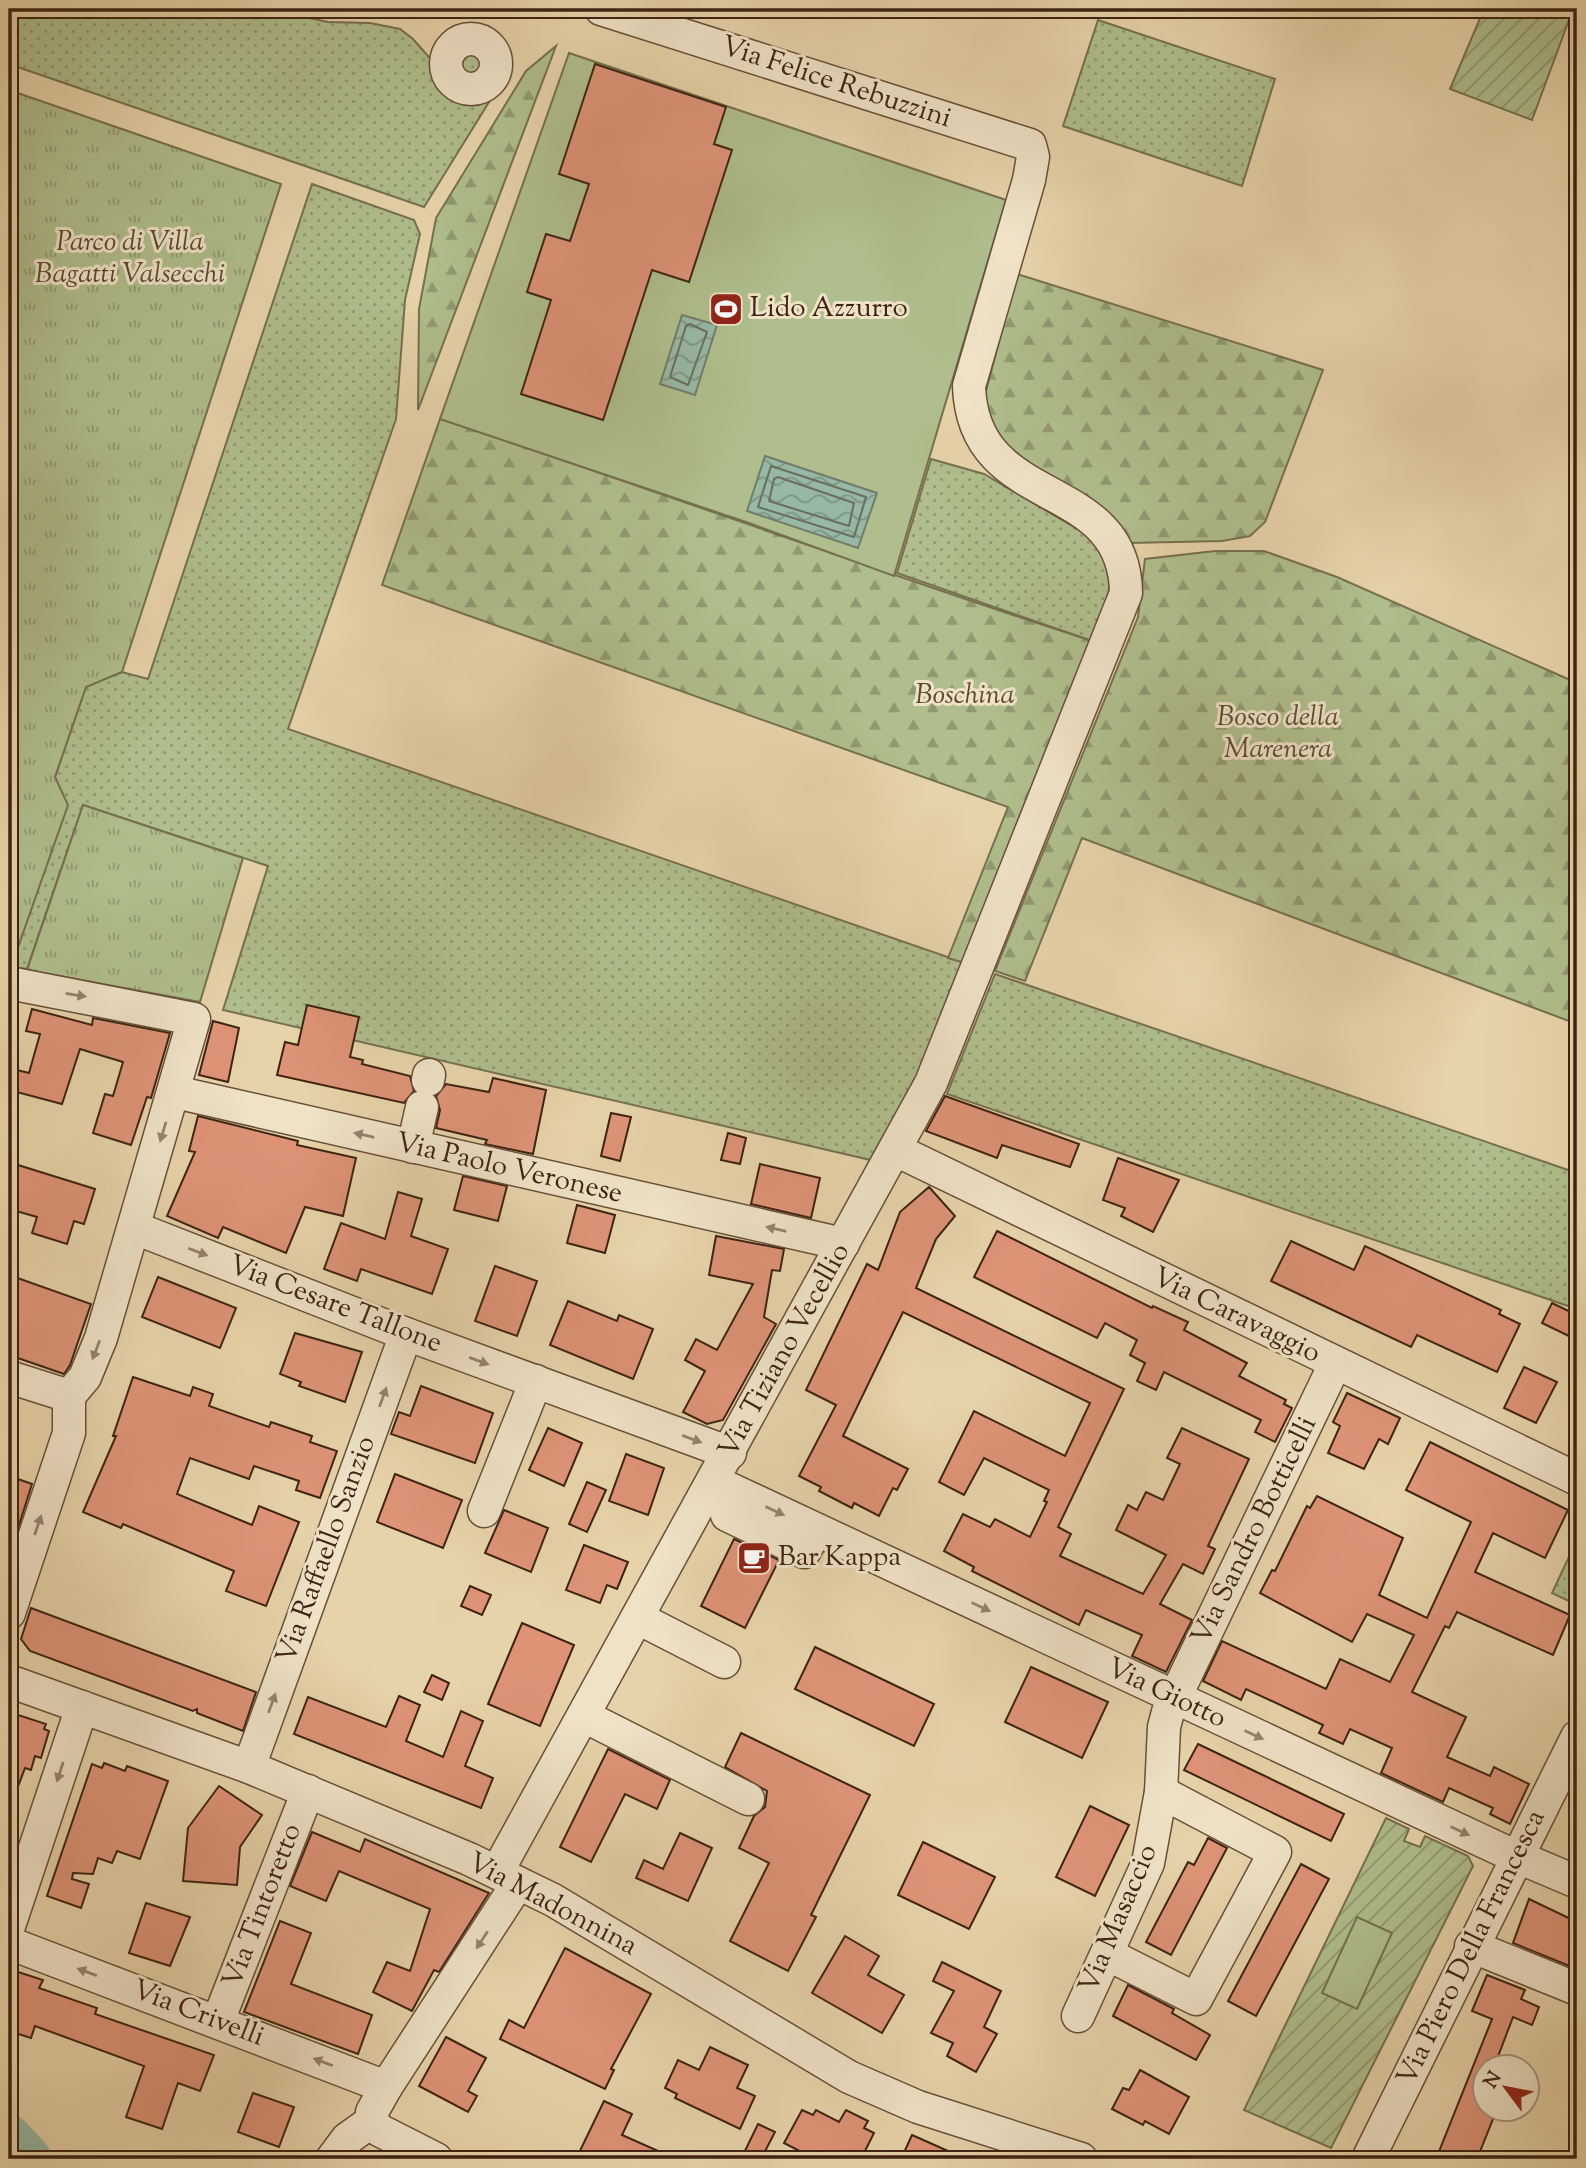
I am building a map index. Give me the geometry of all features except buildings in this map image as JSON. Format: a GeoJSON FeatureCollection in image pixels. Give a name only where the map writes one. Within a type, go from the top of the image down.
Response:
{"type":"FeatureCollection","features":[{"type":"Feature","properties":{"kind":"street","name":"Via Felice Rebuzzini"},"geometry":{"type":"LineString","coordinates":[[601,9],[1030,145]]}},
{"type":"Feature","properties":{"kind":"street","name":"Via Tiziano Vecellio"},"geometry":{"type":"LineString","coordinates":[[372,2121],[372,2112],[508,1878],[584,1716],[931,1083],[976,976],[1126,593],[1123,563],[1111,537],[1087,515],[995,458],[984,443],[970,407],[969,386],[1029,180],[1033,157],[1030,145]]}},
{"type":"Feature","properties":{"kind":"street"},"geometry":{"type":"LineString","coordinates":[[9,1613],[69,1433],[69,1396],[85,1377],[97,1348],[175,1092],[194,1019],[11,991]]}},
{"type":"Feature","properties":{"kind":"street"},"geometry":{"type":"LineString","coordinates":[[413,1147],[426,1087]]}},
{"type":"Feature","properties":{"kind":"street","name":"Via Paolo Veronese"},"geometry":{"type":"LineString","coordinates":[[175,1092],[843,1244]]}},
{"type":"Feature","properties":{"kind":"street","name":"Via Caravaggio"},"geometry":{"type":"LineString","coordinates":[[896,1150],[1577,1479]]}},
{"type":"Feature","properties":{"kind":"street","name":"Via Cesare Tallone"},"geometry":{"type":"LineString","coordinates":[[135,1227],[406,1334],[730,1453]]}},
{"type":"Feature","properties":{"kind":"street","name":"Via Raffaello Sanzio"},"geometry":{"type":"LineString","coordinates":[[249,1767],[406,1334]]}},
{"type":"Feature","properties":{"kind":"street","name":"Via Sandro Botticelli"},"geometry":{"type":"LineString","coordinates":[[1174,1698],[1335,1364]]}},
{"type":"Feature","properties":{"kind":"street"},"geometry":{"type":"LineString","coordinates":[[9,1377],[69,1396]]}},
{"type":"Feature","properties":{"kind":"street"},"geometry":{"type":"LineString","coordinates":[[484,1511],[536,1381]]}},
{"type":"Feature","properties":{"kind":"street","name":"Via Giotto"},"geometry":{"type":"LineString","coordinates":[[713,1482],[1516,1857],[1577,1882]]}},
{"type":"Feature","properties":{"kind":"street"},"geometry":{"type":"LineString","coordinates":[[727,1515],[804,1552],[816,1530]]}},
{"type":"Feature","properties":{"kind":"street"},"geometry":{"type":"LineString","coordinates":[[638,1618],[724,1662]]}},
{"type":"Feature","properties":{"kind":"street","name":"Via Madonnina"},"geometry":{"type":"LineString","coordinates":[[9,1681],[249,1767],[508,1878],[849,2077],[1019,2150],[1080,2159]]}},
{"type":"Feature","properties":{"kind":"street","name":"Via Masaccio"},"geometry":{"type":"LineString","coordinates":[[1078,2016],[1148,1863],[1161,1792],[1164,1727],[1174,1698]]}},
{"type":"Feature","properties":{"kind":"street"},"geometry":{"type":"LineString","coordinates":[[9,1926],[82,1707]]}},
{"type":"Feature","properties":{"kind":"street"},"geometry":{"type":"LineString","coordinates":[[584,1716],[748,1799]]}},
{"type":"Feature","properties":{"kind":"street","name":"Via Piero Della Francesca"},"geometry":{"type":"LineString","coordinates":[[1368,2159],[1471,1946],[1577,1737]]}},
{"type":"Feature","properties":{"kind":"street","name":"Via Tintoretto"},"geometry":{"type":"LineString","coordinates":[[218,2021],[307,1791]]}},
{"type":"Feature","properties":{"kind":"street"},"geometry":{"type":"LineString","coordinates":[[1107,1954],[1196,1999],[1275,1852],[1161,1792]]}},
{"type":"Feature","properties":{"kind":"street","name":"Via Crivelli"},"geometry":{"type":"LineString","coordinates":[[9,1943],[386,2087]]}},
{"type":"Feature","properties":{"kind":"street"},"geometry":{"type":"LineString","coordinates":[[1471,1946],[1577,1989]]}},
{"type":"Feature","properties":{"kind":"street"},"geometry":{"type":"LineString","coordinates":[[332,2159],[347,2139],[372,2121],[379,2130],[436,2159]]}},
{"type":"Feature","properties":{"kind":"green space"},"geometry":{"type":"Polygon","coordinates":[[[9,9],[267,9],[328,22],[370,23],[400,29],[413,39],[435,64],[440,86],[448,95],[472,101],[484,97],[497,82],[499,86],[424,207],[9,64],[9,9]]]}},
{"type":"Feature","properties":{"kind":"green space"},"geometry":{"type":"Polygon","coordinates":[[[1484,9],[1573,9],[1532,120],[1450,89],[1484,9]]]}},
{"type":"Feature","properties":{"kind":"green space"},"geometry":{"type":"Polygon","coordinates":[[[1098,20],[1275,79],[1242,186],[1063,126],[1098,20]]]}},
{"type":"Feature","properties":{"kind":"green space"},"geometry":{"type":"Polygon","coordinates":[[[556,46],[418,410],[419,309],[436,218],[526,71],[556,46]]]}},
{"type":"Feature","properties":{"kind":"green space"},"geometry":{"type":"Polygon","coordinates":[[[471,48],[482,53],[487,64],[482,75],[471,80],[460,75],[455,64],[460,53],[471,48]]]}},
{"type":"Feature","properties":{"kind":"green space","name":"Lido Azzurro"},"geometry":{"type":"Polygon","coordinates":[[[569,53],[1006,200],[894,576],[749,523],[440,419],[569,53]]]}},
{"type":"Feature","properties":{"kind":"green space","name":"Parco di Villa Bagatti Valsecchi"},"geometry":{"type":"Polygon","coordinates":[[[9,90],[281,184],[122,672],[86,687],[55,777],[68,805],[11,967],[9,967],[9,90]]]}},
{"type":"Feature","properties":{"kind":"green space"},"geometry":{"type":"Polygon","coordinates":[[[312,184],[414,220],[420,234],[405,300],[396,419],[288,729],[968,964],[919,1084],[875,1161],[223,1010],[268,866],[83,805],[27,969],[11,967],[67,805],[55,777],[86,686],[122,672],[148,679],[312,184]]]}},
{"type":"Feature","properties":{"kind":"green space"},"geometry":{"type":"Polygon","coordinates":[[[1017,274],[1323,370],[1265,522],[1250,536],[1222,541],[1129,543],[1015,461],[982,406],[1017,274]]]}},
{"type":"Feature","properties":{"kind":"green space","name":"Boschina"},"geometry":{"type":"Polygon","coordinates":[[[440,419],[1092,641],[968,964],[948,958],[1008,807],[382,585],[440,419]]]}},
{"type":"Feature","properties":{"kind":"green space"},"geometry":{"type":"Polygon","coordinates":[[[931,459],[984,474],[1096,540],[1108,567],[1109,590],[1092,641],[897,573],[931,459]]]}},
{"type":"Feature","properties":{"kind":"green space","name":"Bosco della Marenera"},"geometry":{"type":"Polygon","coordinates":[[[1215,551],[1264,551],[1337,577],[1577,683],[1577,1024],[1082,838],[1025,981],[995,971],[1138,617],[1145,559],[1215,551]]]}},
{"type":"Feature","properties":{"kind":"green space"},"geometry":{"type":"Polygon","coordinates":[[[83,805],[243,858],[200,1002],[27,970],[83,805]]]}},
{"type":"Feature","properties":{"kind":"green space"},"geometry":{"type":"Polygon","coordinates":[[[995,974],[1577,1173],[1577,1309],[947,1094],[995,974]]]}},
{"type":"Feature","properties":{"kind":"green space"},"geometry":{"type":"Polygon","coordinates":[[[1577,1540],[1577,1605],[1552,1593],[1577,1540]]]}},
{"type":"Feature","properties":{"kind":"green space"},"geometry":{"type":"Polygon","coordinates":[[[1386,1818],[1409,1829],[1404,1841],[1420,1847],[1425,1836],[1468,1856],[1473,1866],[1331,2148],[1244,2110],[1386,1818]]]}},
{"type":"Feature","properties":{"kind":"green space"},"geometry":{"type":"Polygon","coordinates":[[[1357,1917],[1392,1933],[1357,2009],[1322,1993],[1357,1917]]]}},
{"type":"Feature","properties":{"kind":"water"},"geometry":{"type":"Polygon","coordinates":[[[682,315],[717,325],[695,395],[660,384],[682,315]]]}},
{"type":"Feature","properties":{"kind":"water"},"geometry":{"type":"Polygon","coordinates":[[[765,456],[877,493],[858,548],[747,511],[765,456]]]}},
{"type":"Feature","properties":{"kind":"waterway"},"geometry":{"type":"LineString","coordinates":[[9,2135],[31,2159]]}},
{"type":"Feature","properties":{"kind":"place","name":"Lido Azzurro"},"geometry":{"type":"Point","coordinates":[726,309]}},
{"type":"Feature","properties":{"kind":"place","name":"Bar Kappa"},"geometry":{"type":"Point","coordinates":[754,1558]}}]}
